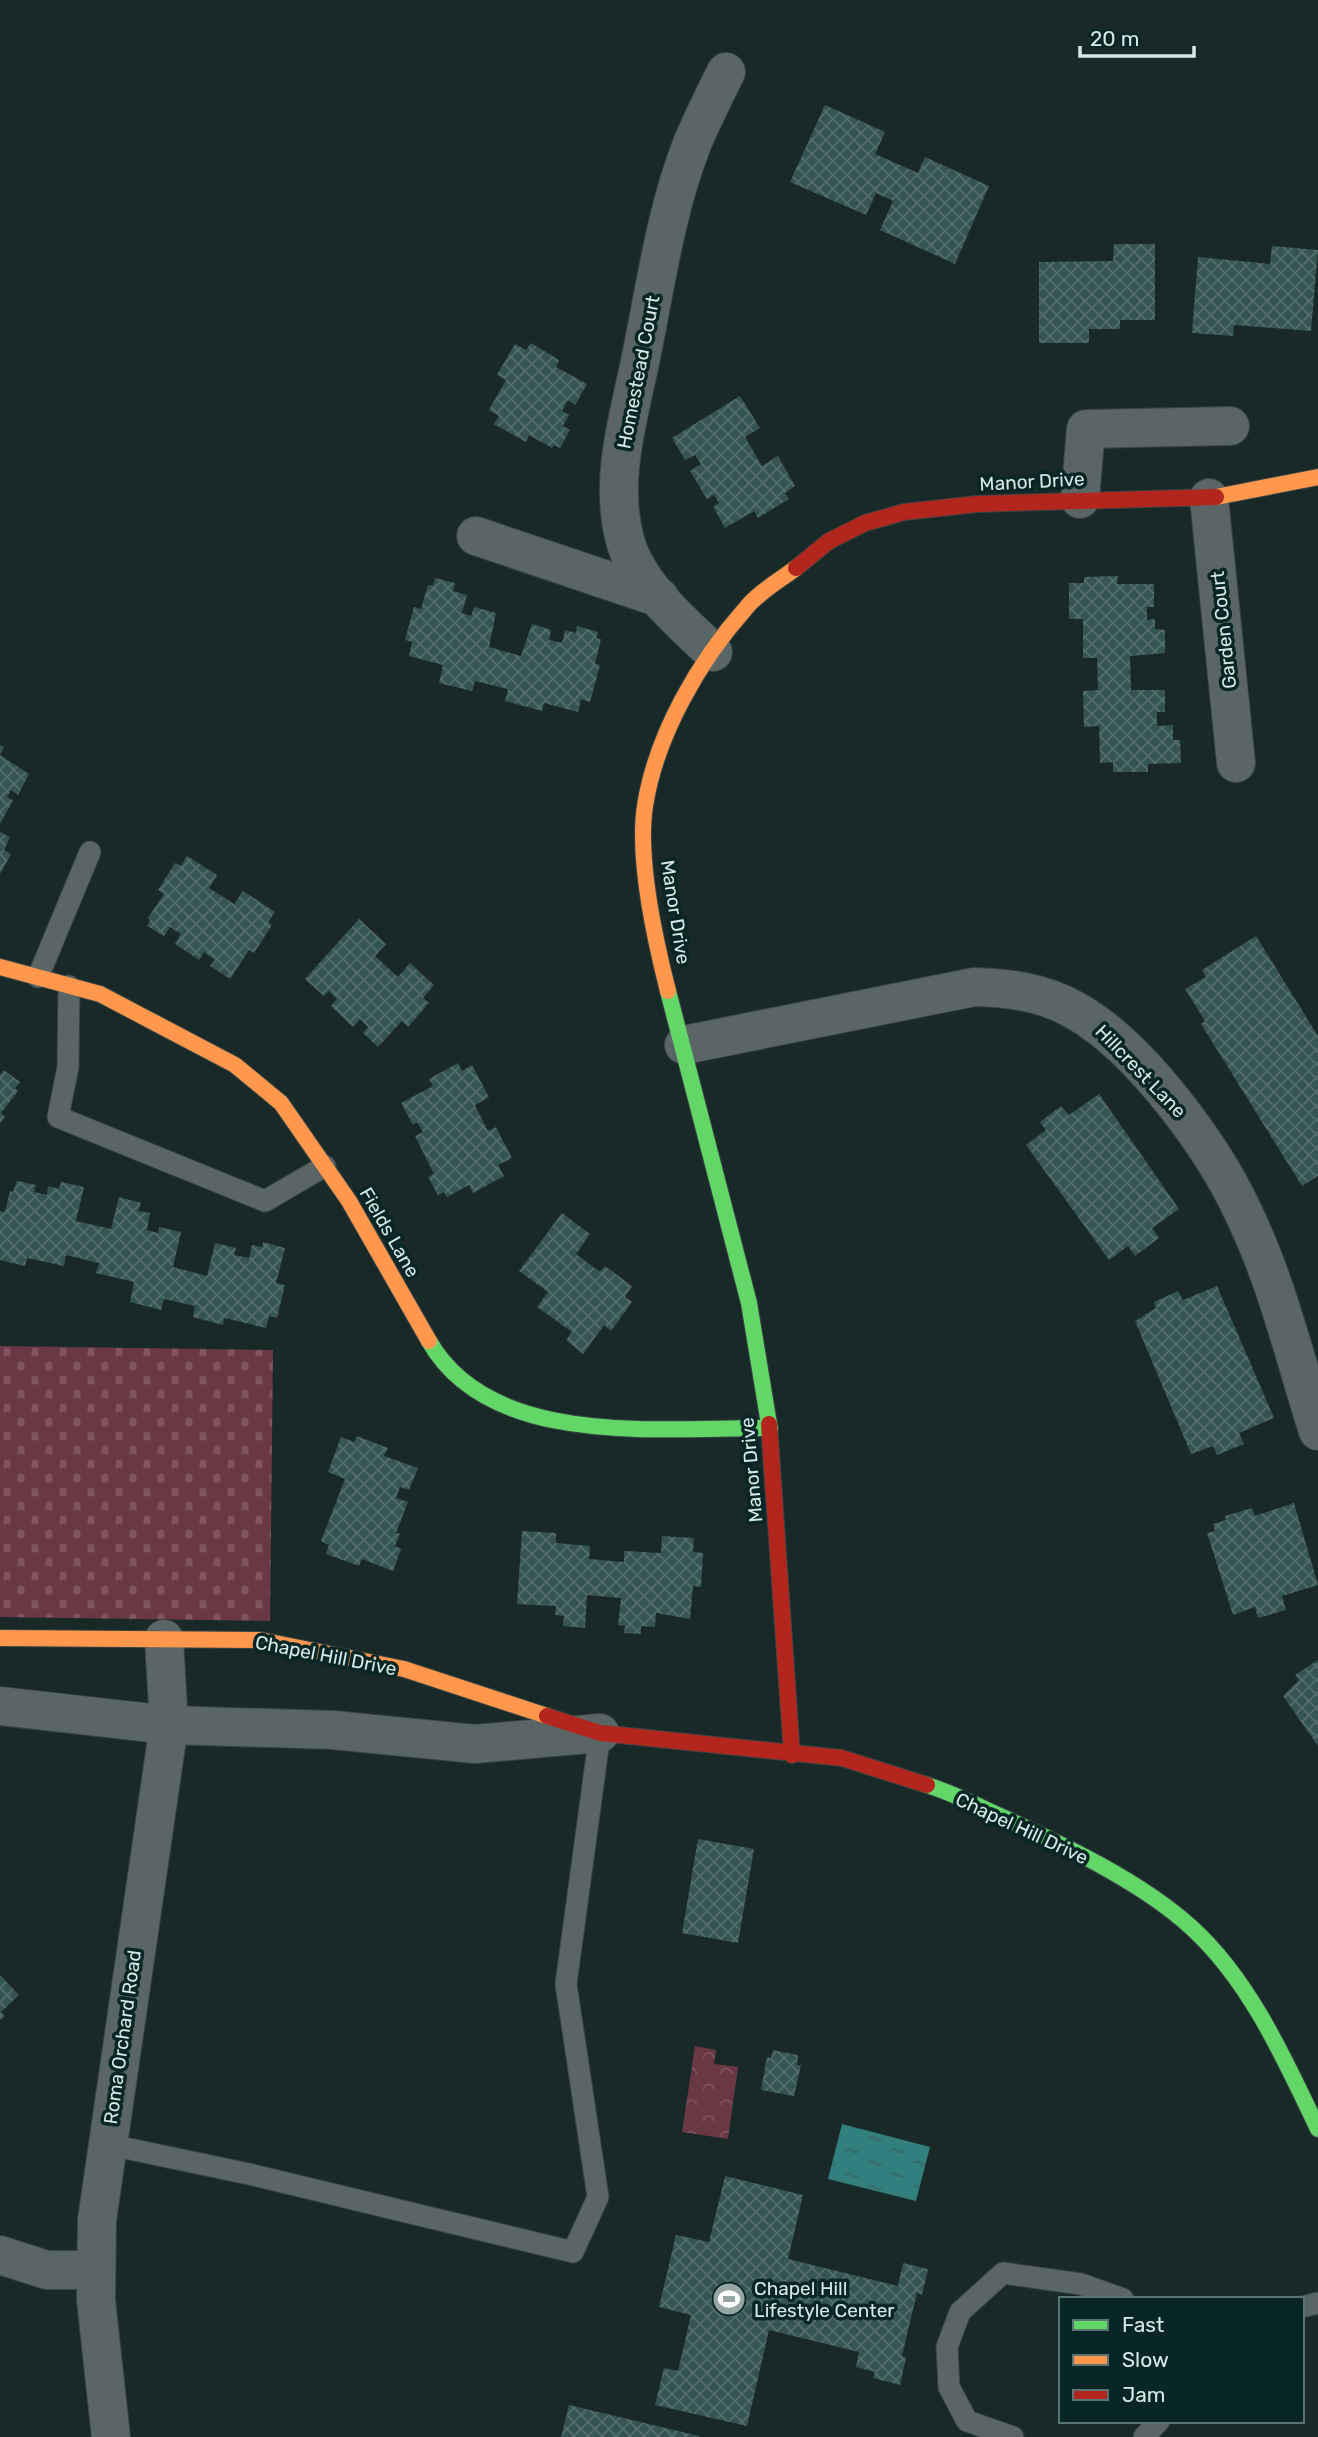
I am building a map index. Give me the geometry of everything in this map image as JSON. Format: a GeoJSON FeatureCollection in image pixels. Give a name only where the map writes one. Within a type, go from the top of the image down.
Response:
{"type":"FeatureCollection","features":[{"type":"Feature","properties":{"kind":"street","name":"Homestead Court"},"geometry":{"type":"LineString","coordinates":[[713,652],[645,579],[625,543],[618,503],[622,451],[666,233],[692,145],[726,72]]}},
{"type":"Feature","properties":{"kind":"street"},"geometry":{"type":"LineString","coordinates":[[1080,499],[1086,429],[1230,426]]}},
{"type":"Feature","properties":{"kind":"street","name":"Manor Drive"},"geometry":{"type":"LineString","coordinates":[[792,1755],[770,1428],[749,1303],[658,951],[646,876],[645,807],[659,757],[680,706],[713,652],[747,606],[830,541],[865,523],[904,512],[977,504],[1080,499],[1209,498],[1318,477]]}},
{"type":"Feature","properties":{"kind":"street","name":"Garden Court"},"geometry":{"type":"LineString","coordinates":[[1209,498],[1236,763]]}},
{"type":"Feature","properties":{"kind":"street"},"geometry":{"type":"LineString","coordinates":[[476,536],[660,598]]}},
{"type":"Feature","properties":{"kind":"street","name":"Fields Lane"},"geometry":{"type":"LineString","coordinates":[[0,967],[100,994],[235,1065],[281,1103],[349,1201],[436,1353],[473,1389],[537,1418],[590,1427],[770,1428]]}},
{"type":"Feature","properties":{"kind":"street","name":"Hillcrest Lane"},"geometry":{"type":"LineString","coordinates":[[684,1045],[974,987],[1013,988],[1076,1010],[1107,1032],[1190,1122],[1244,1213],[1266,1269],[1318,1431]]}},
{"type":"Feature","properties":{"kind":"street","name":"Chapel Hill Drive"},"geometry":{"type":"LineString","coordinates":[[0,1638],[260,1640],[404,1669],[600,1733],[792,1755],[842,1758],[940,1789],[1043,1835],[1118,1875],[1192,1928],[1240,1985],[1286,2062],[1318,2129]]}},
{"type":"Feature","properties":{"kind":"street","name":"Roma Orchard Road"},"geometry":{"type":"LineString","coordinates":[[111,2437],[94,2270],[106,2144],[169,1725],[164,1639]]}},
{"type":"Feature","properties":{"kind":"street","name":"Chapel Hill Drive"},"geometry":{"type":"LineString","coordinates":[[0,1706],[169,1725],[333,1730],[475,1744],[600,1733]]}},
{"type":"Feature","properties":{"kind":"street"},"geometry":{"type":"LineString","coordinates":[[0,2255],[47,2270],[94,2270]]}},
{"type":"Feature","properties":{"kind":"lane"},"geometry":{"type":"LineString","coordinates":[[38,977],[90,852]]}},
{"type":"Feature","properties":{"kind":"lane"},"geometry":{"type":"LineString","coordinates":[[69,986],[68,1067],[58,1117],[265,1201],[325,1166]]}},
{"type":"Feature","properties":{"kind":"lane"},"geometry":{"type":"LineString","coordinates":[[106,2144],[249,2174],[573,2252],[597,2197],[566,1984],[600,1733]]}},
{"type":"Feature","properties":{"kind":"lane"},"geometry":{"type":"LineString","coordinates":[[1013,2437],[967,2421],[949,2387],[947,2347],[960,2312],[1003,2273],[1081,2284],[1117,2297]]}},
{"type":"Feature","properties":{"kind":"lane"},"geometry":{"type":"LineString","coordinates":[[1144,2437],[1157,2423]]}},
{"type":"Feature","properties":{"kind":"green space"},"geometry":{"type":"Polygon","coordinates":[[[0,1346],[273,1350],[270,1621],[0,1617],[0,1346]]]}},
{"type":"Feature","properties":{"kind":"green space"},"geometry":{"type":"Polygon","coordinates":[[[695,2046],[716,2050],[714,2064],[738,2067],[728,2139],[682,2132],[695,2046]]]}},
{"type":"Feature","properties":{"kind":"water"},"geometry":{"type":"Polygon","coordinates":[[[842,2124],[930,2147],[916,2201],[828,2179],[842,2124]]]}},
{"type":"Feature","properties":{"kind":"building"},"geometry":{"type":"Polygon","coordinates":[[[825,105],[885,132],[875,154],[918,173],[925,157],[989,186],[955,264],[880,230],[893,201],[876,193],[866,215],[790,182],[825,105]]]}},
{"type":"Feature","properties":{"kind":"building"},"geometry":{"type":"Polygon","coordinates":[[[1114,244],[1155,244],[1155,320],[1120,320],[1120,329],[1089,329],[1089,343],[1039,343],[1039,262],[1113,261],[1114,244]]]}},
{"type":"Feature","properties":{"kind":"building"},"geometry":{"type":"Polygon","coordinates":[[[1272,246],[1318,250],[1311,331],[1234,325],[1233,336],[1192,333],[1198,257],[1270,264],[1272,246]]]}},
{"type":"Feature","properties":{"kind":"building"},"geometry":{"type":"Polygon","coordinates":[[[531,343],[559,360],[556,367],[587,384],[575,405],[568,400],[562,411],[569,415],[563,426],[570,430],[560,448],[554,445],[552,448],[529,435],[526,442],[494,424],[499,416],[489,410],[506,380],[497,375],[515,344],[526,350],[531,343]]]}},
{"type":"Feature","properties":{"kind":"building"},"geometry":{"type":"Polygon","coordinates":[[[740,396],[760,428],[745,437],[762,466],[778,456],[795,486],[785,493],[789,499],[758,518],[754,511],[725,528],[713,507],[719,503],[714,495],[707,499],[690,471],[701,464],[695,455],[685,460],[672,438],[740,396]]]}},
{"type":"Feature","properties":{"kind":"building"},"geometry":{"type":"Polygon","coordinates":[[[1118,576],[1117,584],[1154,584],[1154,607],[1147,607],[1147,620],[1155,619],[1155,629],[1165,630],[1165,653],[1130,656],[1131,690],[1165,690],[1165,712],[1157,712],[1157,726],[1173,725],[1173,740],[1180,740],[1181,763],[1148,764],[1148,772],[1113,772],[1113,762],[1100,763],[1099,726],[1084,727],[1083,691],[1098,690],[1097,658],[1083,658],[1083,619],[1069,619],[1069,583],[1084,583],[1084,577],[1118,576]]]}},
{"type":"Feature","properties":{"kind":"building"},"geometry":{"type":"Polygon","coordinates":[[[435,578],[455,583],[453,591],[467,595],[462,613],[471,616],[474,607],[496,613],[489,647],[521,656],[532,624],[551,630],[549,640],[562,643],[565,630],[576,633],[577,626],[598,632],[596,638],[601,639],[595,664],[600,665],[590,702],[581,699],[578,712],[544,703],[542,711],[505,701],[508,689],[475,681],[472,691],[439,683],[443,665],[409,656],[412,642],[405,640],[414,607],[421,609],[428,585],[433,586],[435,578]]]}},
{"type":"Feature","properties":{"kind":"building"},"geometry":{"type":"Polygon","coordinates":[[[0,755],[29,774],[18,795],[11,790],[7,797],[13,800],[0,824],[0,755]]]}},
{"type":"Feature","properties":{"kind":"building"},"geometry":{"type":"Polygon","coordinates":[[[0,832],[10,837],[4,850],[11,854],[0,874],[0,832]]]}},
{"type":"Feature","properties":{"kind":"building"},"geometry":{"type":"Polygon","coordinates":[[[187,856],[217,875],[209,888],[234,904],[243,891],[275,912],[268,922],[272,925],[254,953],[249,950],[230,979],[210,966],[215,960],[204,952],[199,960],[175,944],[181,934],[170,927],[164,936],[147,926],[150,920],[148,918],[164,894],[158,890],[175,863],[181,866],[187,856]]]}},
{"type":"Feature","properties":{"kind":"building"},"geometry":{"type":"Polygon","coordinates":[[[359,919],[386,944],[375,956],[398,977],[410,963],[434,985],[423,998],[429,1003],[408,1027],[402,1021],[378,1047],[363,1033],[368,1027],[360,1019],[353,1027],[331,1006],[337,999],[329,991],[324,996],[305,979],[359,919]]]}},
{"type":"Feature","properties":{"kind":"building"},"geometry":{"type":"Polygon","coordinates":[[[1256,936],[1318,1036],[1318,1176],[1302,1186],[1201,1024],[1205,1021],[1185,989],[1206,977],[1202,970],[1256,936]]]}},
{"type":"Feature","properties":{"kind":"building"},"geometry":{"type":"Polygon","coordinates":[[[458,1063],[462,1071],[472,1065],[489,1097],[475,1105],[488,1131],[496,1127],[512,1158],[498,1165],[504,1176],[473,1193],[469,1185],[447,1197],[444,1192],[438,1195],[428,1177],[434,1174],[415,1136],[423,1132],[417,1122],[413,1125],[401,1103],[433,1086],[429,1079],[458,1063]]]}},
{"type":"Feature","properties":{"kind":"building"},"geometry":{"type":"Polygon","coordinates":[[[4,1070],[20,1082],[15,1088],[18,1091],[1,1113],[5,1117],[0,1123],[0,1075],[4,1070]]]}},
{"type":"Feature","properties":{"kind":"building"},"geometry":{"type":"Polygon","coordinates":[[[1099,1094],[1179,1209],[1152,1228],[1159,1238],[1135,1256],[1128,1246],[1109,1260],[1026,1145],[1046,1130],[1040,1122],[1061,1106],[1069,1115],[1099,1094]]]}},
{"type":"Feature","properties":{"kind":"building"},"geometry":{"type":"Polygon","coordinates":[[[17,1181],[36,1185],[34,1192],[47,1195],[48,1186],[59,1189],[61,1182],[84,1187],[76,1221],[111,1229],[119,1197],[141,1203],[138,1211],[150,1213],[147,1230],[158,1233],[159,1227],[181,1232],[173,1267],[207,1276],[215,1243],[236,1248],[234,1255],[249,1258],[252,1245],[262,1247],[263,1242],[285,1248],[276,1283],[285,1285],[277,1318],[269,1316],[266,1328],[224,1318],[223,1325],[193,1317],[195,1306],[164,1299],[161,1310],[130,1302],[134,1282],[96,1273],[99,1263],[66,1255],[64,1266],[27,1258],[25,1266],[0,1260],[0,1211],[5,1212],[10,1191],[13,1192],[17,1181]]]}},
{"type":"Feature","properties":{"kind":"building"},"geometry":{"type":"Polygon","coordinates":[[[562,1213],[590,1234],[576,1254],[600,1272],[605,1266],[632,1286],[625,1297],[632,1302],[611,1331],[604,1325],[583,1354],[566,1340],[572,1332],[537,1307],[548,1292],[519,1271],[562,1213]]]}},
{"type":"Feature","properties":{"kind":"building"},"geometry":{"type":"Polygon","coordinates":[[[1217,1286],[1274,1418],[1239,1433],[1244,1444],[1217,1455],[1213,1446],[1191,1454],[1135,1321],[1156,1308],[1154,1302],[1178,1291],[1183,1300],[1217,1286]]]}},
{"type":"Feature","properties":{"kind":"building"},"geometry":{"type":"Polygon","coordinates":[[[357,1436],[388,1448],[384,1456],[418,1468],[409,1490],[400,1487],[396,1498],[408,1502],[396,1533],[400,1534],[395,1546],[401,1549],[393,1571],[362,1559],[359,1566],[326,1554],[329,1545],[321,1541],[345,1479],[328,1472],[341,1437],[354,1442],[357,1436]]]}},
{"type":"Feature","properties":{"kind":"building"},"geometry":{"type":"Polygon","coordinates":[[[1294,1503],[1318,1585],[1282,1596],[1286,1610],[1258,1618],[1255,1607],[1233,1615],[1207,1533],[1215,1531],[1213,1524],[1226,1520],[1225,1516],[1252,1508],[1255,1516],[1294,1503]]]}},
{"type":"Feature","properties":{"kind":"building"},"geometry":{"type":"Polygon","coordinates":[[[522,1531],[556,1533],[556,1543],[590,1546],[589,1559],[624,1562],[624,1551],[661,1553],[662,1536],[694,1538],[693,1552],[703,1553],[701,1587],[693,1586],[690,1619],[656,1613],[655,1627],[641,1626],[641,1634],[624,1633],[625,1626],[618,1625],[621,1598],[587,1595],[585,1628],[563,1626],[564,1616],[555,1615],[556,1606],[517,1604],[522,1531]]]}},
{"type":"Feature","properties":{"kind":"building"},"geometry":{"type":"Polygon","coordinates":[[[1318,1660],[1318,1746],[1283,1696],[1299,1680],[1295,1675],[1318,1660]]]}},
{"type":"Feature","properties":{"kind":"building"},"geometry":{"type":"Polygon","coordinates":[[[698,1839],[754,1849],[738,1943],[682,1933],[698,1839]]]}},
{"type":"Feature","properties":{"kind":"building"},"geometry":{"type":"Polygon","coordinates":[[[0,1975],[19,1995],[1,2012],[5,2016],[0,2020],[0,1975]]]}},
{"type":"Feature","properties":{"kind":"building"},"geometry":{"type":"Polygon","coordinates":[[[773,2050],[798,2055],[797,2065],[801,2065],[794,2096],[761,2090],[767,2057],[771,2058],[773,2050]]]}},
{"type":"Feature","properties":{"kind":"building","name":"Chapel Hill Lifestyle Center"},"geometry":{"type":"Polygon","coordinates":[[[725,2176],[803,2195],[788,2259],[898,2286],[903,2263],[928,2269],[922,2295],[917,2293],[902,2356],[906,2358],[900,2385],[873,2378],[875,2372],[856,2367],[859,2352],[769,2330],[747,2426],[655,2405],[664,2368],[678,2371],[691,2315],[659,2307],[676,2235],[709,2242],[725,2176]]]}},
{"type":"Feature","properties":{"kind":"building"},"geometry":{"type":"Polygon","coordinates":[[[569,2405],[699,2436],[699,2437],[561,2437],[569,2405]]]}},
{"type":"Feature","properties":{"kind":"traffic: fast"},"geometry":{"type":"LineString","coordinates":[[668,991],[749,1303],[769,1424]]}},
{"type":"Feature","properties":{"kind":"traffic: fast"},"geometry":{"type":"LineString","coordinates":[[429,1341],[457,1376],[494,1400],[536,1416],[583,1425],[632,1429],[770,1428]]}},
{"type":"Feature","properties":{"kind":"traffic: fast"},"geometry":{"type":"LineString","coordinates":[[927,1785],[955,1795],[1100,1865],[1150,1895],[1192,1928],[1213,1949],[1249,1997],[1279,2049],[1318,2129]]}},
{"type":"Feature","properties":{"kind":"traffic: slow"},"geometry":{"type":"LineString","coordinates":[[1216,497],[1318,477]]}},
{"type":"Feature","properties":{"kind":"traffic: slow"},"geometry":{"type":"LineString","coordinates":[[668,991],[653,924],[643,850],[645,806],[651,779],[669,726],[712,651],[751,602],[796,568]]}},
{"type":"Feature","properties":{"kind":"traffic: slow"},"geometry":{"type":"LineString","coordinates":[[0,967],[100,994],[235,1065],[281,1103],[349,1201],[429,1341]]}},
{"type":"Feature","properties":{"kind":"traffic: slow"},"geometry":{"type":"LineString","coordinates":[[0,1638],[260,1640],[404,1669],[547,1716]]}},
{"type":"Feature","properties":{"kind":"traffic: jam"},"geometry":{"type":"LineString","coordinates":[[796,568],[829,541],[865,523],[904,512],[977,504],[1216,497]]}},
{"type":"Feature","properties":{"kind":"traffic: jam"},"geometry":{"type":"LineString","coordinates":[[769,1424],[792,1755]]}},
{"type":"Feature","properties":{"kind":"traffic: jam"},"geometry":{"type":"LineString","coordinates":[[547,1716],[600,1733],[842,1758],[927,1785]]}},
{"type":"Feature","properties":{"kind":"place","name":"Chapel Hill Lifestyle Center"},"geometry":{"type":"Point","coordinates":[729,2299]}}]}
